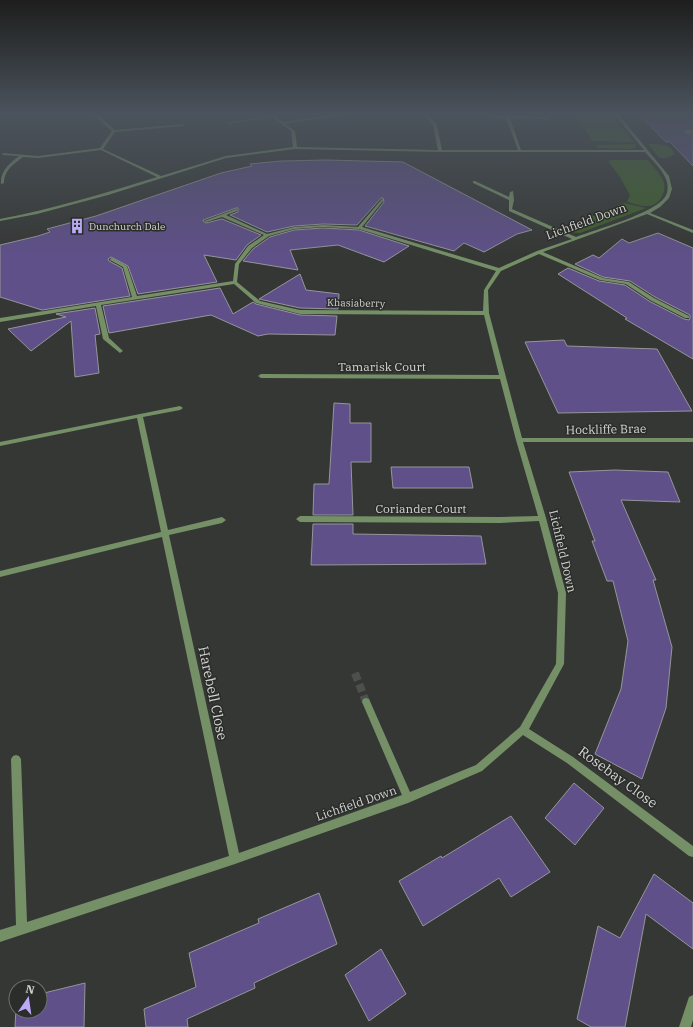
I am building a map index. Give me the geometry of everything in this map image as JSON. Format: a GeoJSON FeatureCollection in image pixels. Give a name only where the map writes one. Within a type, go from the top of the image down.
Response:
{"type":"FeatureCollection","features":[{"type":"Feature","properties":{"kind":"street"},"geometry":{"type":"LineString","coordinates":[[2,183],[0,180],[3,171],[14,162]]}},
{"type":"Feature","properties":{"kind":"street"},"geometry":{"type":"LineString","coordinates":[[128,162],[160,177]]}},
{"type":"Feature","properties":{"kind":"street"},"geometry":{"type":"LineString","coordinates":[[0,220],[36,213],[210,162]]}},
{"type":"Feature","properties":{"kind":"street","name":"Lichfield Down"},"geometry":{"type":"LineString","coordinates":[[0,936],[235,859],[408,798],[479,768],[524,730],[560,664],[562,593],[519,440],[486,313],[486,290],[499,270],[539,252],[647,213],[658,207],[670,196],[671,185],[667,176],[656,162]]}},
{"type":"Feature","properties":{"kind":"street"},"geometry":{"type":"LineString","coordinates":[[474,182],[512,200]]}},
{"type":"Feature","properties":{"kind":"street"},"geometry":{"type":"LineString","coordinates":[[512,192],[510,210],[576,239]]}},
{"type":"Feature","properties":{"kind":"street"},"geometry":{"type":"LineString","coordinates":[[359,228],[382,200]]}},
{"type":"Feature","properties":{"kind":"street"},"geometry":{"type":"LineString","coordinates":[[206,221],[236,210]]}},
{"type":"Feature","properties":{"kind":"street"},"geometry":{"type":"LineString","coordinates":[[647,213],[693,232]]}},
{"type":"Feature","properties":{"kind":"street"},"geometry":{"type":"LineString","coordinates":[[222,215],[267,235]]}},
{"type":"Feature","properties":{"kind":"street"},"geometry":{"type":"LineString","coordinates":[[0,320],[235,282],[236,264],[250,247],[267,235],[294,228],[323,226],[359,228],[499,270]]}},
{"type":"Feature","properties":{"kind":"street"},"geometry":{"type":"LineString","coordinates":[[539,252],[602,279],[627,283],[652,299],[687,317]]}},
{"type":"Feature","properties":{"kind":"street"},"geometry":{"type":"LineString","coordinates":[[112,259],[125,266],[135,298]]}},
{"type":"Feature","properties":{"kind":"street","name":"Khasiaberry"},"geometry":{"type":"LineString","coordinates":[[235,282],[258,302],[300,312],[486,313]]}},
{"type":"Feature","properties":{"kind":"street"},"geometry":{"type":"LineString","coordinates":[[98,305],[106,339],[120,351]]}},
{"type":"Feature","properties":{"kind":"street","name":"Tamarisk Court"},"geometry":{"type":"LineString","coordinates":[[261,376],[503,377]]}},
{"type":"Feature","properties":{"kind":"street"},"geometry":{"type":"LineString","coordinates":[[0,444],[180,408]]}},
{"type":"Feature","properties":{"kind":"street","name":"Harebell Close"},"geometry":{"type":"LineString","coordinates":[[140,416],[235,859]]}},
{"type":"Feature","properties":{"kind":"street","name":"Hockliffe Brae"},"geometry":{"type":"LineString","coordinates":[[519,440],[693,440]]}},
{"type":"Feature","properties":{"kind":"street","name":"Coriander Court"},"geometry":{"type":"LineString","coordinates":[[300,519],[500,520],[542,518]]}},
{"type":"Feature","properties":{"kind":"street"},"geometry":{"type":"LineString","coordinates":[[0,574],[222,520]]}},
{"type":"Feature","properties":{"kind":"street"},"geometry":{"type":"LineString","coordinates":[[366,702],[408,798]]}},
{"type":"Feature","properties":{"kind":"street","name":"Rosebay Close"},"geometry":{"type":"LineString","coordinates":[[524,730],[570,760],[693,852]]}},
{"type":"Feature","properties":{"kind":"street"},"geometry":{"type":"LineString","coordinates":[[16,759],[22,928]]}},
{"type":"Feature","properties":{"kind":"street"},"geometry":{"type":"LineString","coordinates":[[685,1027],[693,1001]]}},
{"type":"Feature","properties":{"kind":"green space"},"geometry":{"type":"Polygon","coordinates":[[[609,162],[650,162],[663,180],[664,192],[660,200],[653,205],[646,206],[627,202],[630,195],[620,177],[609,162]]]}},
{"type":"Feature","properties":{"kind":"green space"},"geometry":{"type":"Polygon","coordinates":[[[624,203],[646,208],[580,233],[561,229],[624,203]]]}},
{"type":"Feature","properties":{"kind":"building"},"geometry":{"type":"Polygon","coordinates":[[[271,162],[403,162],[532,230],[517,234],[484,252],[464,243],[454,251],[365,226],[384,202],[383,198],[381,198],[357,225],[323,224],[294,226],[267,232],[230,215],[238,212],[238,208],[236,208],[203,221],[206,223],[222,219],[261,235],[247,245],[236,260],[204,255],[217,282],[138,294],[128,266],[111,257],[108,259],[109,261],[122,268],[130,296],[42,310],[0,297],[0,245],[38,236],[50,232],[47,229],[96,216],[221,173],[252,166],[250,164],[271,162]]]}},
{"type":"Feature","properties":{"kind":"building"},"geometry":{"type":"Polygon","coordinates":[[[323,228],[359,230],[409,246],[384,262],[338,245],[290,250],[298,270],[243,261],[253,249],[270,237],[294,230],[323,228]]]}},
{"type":"Feature","properties":{"kind":"building"},"geometry":{"type":"Polygon","coordinates":[[[658,233],[693,248],[693,359],[625,319],[627,318],[558,274],[568,268],[599,281],[625,285],[649,301],[684,319],[689,320],[690,315],[655,297],[630,281],[603,277],[575,264],[593,255],[599,258],[622,239],[629,243],[658,233]]]}},
{"type":"Feature","properties":{"kind":"building"},"geometry":{"type":"Polygon","coordinates":[[[300,274],[306,290],[339,294],[338,309],[300,308],[259,299],[300,274]]]}},
{"type":"Feature","properties":{"kind":"building"},"geometry":{"type":"Polygon","coordinates":[[[220,288],[233,314],[253,302],[300,315],[337,316],[335,335],[268,334],[258,336],[211,315],[109,333],[103,306],[220,288]]]}},
{"type":"Feature","properties":{"kind":"building"},"geometry":{"type":"Polygon","coordinates":[[[95,308],[100,334],[95,335],[99,373],[75,377],[71,321],[31,351],[8,329],[66,317],[56,314],[95,308]]]}},
{"type":"Feature","properties":{"kind":"building"},"geometry":{"type":"Polygon","coordinates":[[[564,340],[567,346],[657,349],[692,411],[558,413],[525,342],[564,340]]]}},
{"type":"Feature","properties":{"kind":"building"},"geometry":{"type":"Polygon","coordinates":[[[334,403],[350,404],[350,423],[371,423],[371,462],[351,462],[353,515],[313,515],[314,484],[329,484],[334,403]]]}},
{"type":"Feature","properties":{"kind":"building"},"geometry":{"type":"Polygon","coordinates":[[[391,467],[469,467],[473,488],[393,488],[391,467]]]}},
{"type":"Feature","properties":{"kind":"building"},"geometry":{"type":"Polygon","coordinates":[[[615,470],[668,472],[680,502],[621,500],[656,580],[653,580],[672,647],[666,708],[642,779],[595,754],[621,689],[628,641],[613,581],[607,581],[592,541],[595,541],[569,472],[615,470]]]}},
{"type":"Feature","properties":{"kind":"building"},"geometry":{"type":"Polygon","coordinates":[[[313,524],[353,524],[353,534],[481,536],[486,564],[311,565],[313,524]]]}},
{"type":"Feature","properties":{"kind":"building"},"geometry":{"type":"Polygon","coordinates":[[[574,783],[604,808],[575,845],[545,818],[574,783]]]}},
{"type":"Feature","properties":{"kind":"building"},"geometry":{"type":"Polygon","coordinates":[[[511,816],[550,872],[511,897],[499,878],[423,926],[399,881],[441,856],[442,858],[511,816]]]}},
{"type":"Feature","properties":{"kind":"building"},"geometry":{"type":"Polygon","coordinates":[[[654,874],[693,903],[693,949],[646,914],[625,1027],[591,1027],[577,1019],[598,926],[620,938],[654,874]]]}},
{"type":"Feature","properties":{"kind":"building"},"geometry":{"type":"Polygon","coordinates":[[[319,893],[337,944],[254,983],[255,988],[187,1019],[188,1027],[146,1027],[144,1009],[196,987],[189,953],[259,923],[258,919],[319,893]]]}},
{"type":"Feature","properties":{"kind":"building"},"geometry":{"type":"Polygon","coordinates":[[[381,949],[406,994],[369,1021],[345,975],[381,949]]]}},
{"type":"Feature","properties":{"kind":"building"},"geometry":{"type":"Polygon","coordinates":[[[85,983],[84,1027],[15,1027],[15,1019],[48,1019],[48,992],[85,983]]]}},
{"type":"Feature","properties":{"kind":"tunnel"},"geometry":{"type":"LineString","coordinates":[[355,673],[366,702]]}},
{"type":"Feature","properties":{"kind":"place","name":"Dunchurch Dale"},"geometry":{"type":"Point","coordinates":[77,226]}}]}
